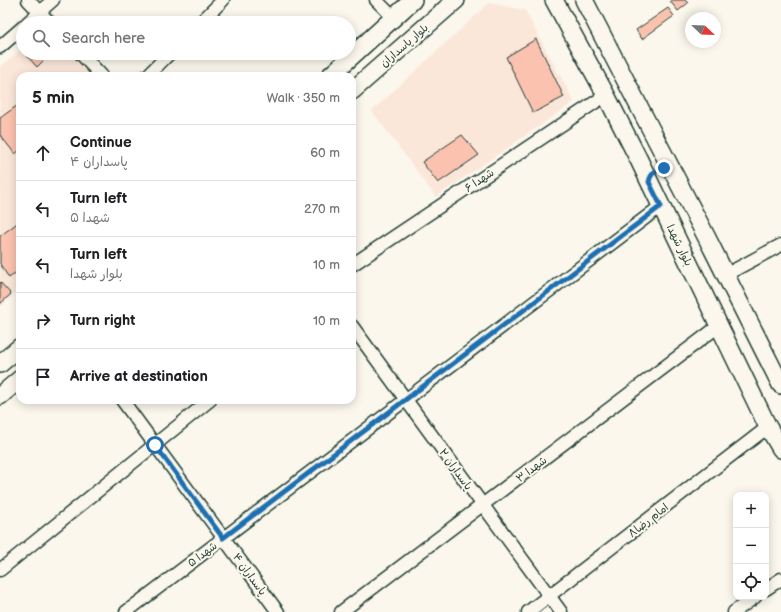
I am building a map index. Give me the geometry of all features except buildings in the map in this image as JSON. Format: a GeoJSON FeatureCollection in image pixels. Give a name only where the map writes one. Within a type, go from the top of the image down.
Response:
{"type":"FeatureCollection","features":[{"type":"Feature","properties":{"kind":"main road"},"geometry":{"type":"LineString","coordinates":[[356,52],[414,0]]}},
{"type":"Feature","properties":{"kind":"main road","name":"بلوار پاسداران"},"geometry":{"type":"LineString","coordinates":[[356,87],[456,0]]}},
{"type":"Feature","properties":{"kind":"main road","name":"بلوار شهدا"},"geometry":{"type":"LineString","coordinates":[[554,0],[606,95],[638,158],[768,427],[781,450]]}},
{"type":"Feature","properties":{"kind":"main road"},"geometry":{"type":"LineString","coordinates":[[584,0],[673,171],[781,385]]}},
{"type":"Feature","properties":{"kind":"main road"},"geometry":{"type":"LineString","coordinates":[[334,72],[348,60]]}},
{"type":"Feature","properties":{"kind":"main road"},"geometry":{"type":"LineString","coordinates":[[638,158],[644,162],[651,163],[658,158],[662,151]]}},
{"type":"Feature","properties":{"kind":"main road"},"geometry":{"type":"LineString","coordinates":[[649,182],[651,175],[654,172],[664,168],[673,171]]}},
{"type":"Feature","properties":{"kind":"main road"},"geometry":{"type":"LineString","coordinates":[[0,364],[16,350]]}},
{"type":"Feature","properties":{"kind":"main road"},"geometry":{"type":"LineString","coordinates":[[0,396],[16,382]]}},
{"type":"Feature","properties":{"kind":"street"},"geometry":{"type":"LineString","coordinates":[[28,0],[44,16]]}},
{"type":"Feature","properties":{"kind":"street"},"geometry":{"type":"LineString","coordinates":[[35,16],[53,0]]}},
{"type":"Feature","properties":{"kind":"street"},"geometry":{"type":"LineString","coordinates":[[207,16],[223,0]]}},
{"type":"Feature","properties":{"kind":"street"},"geometry":{"type":"LineString","coordinates":[[376,0],[394,18]]}},
{"type":"Feature","properties":{"kind":"street"},"geometry":{"type":"LineString","coordinates":[[0,47],[16,33]]}},
{"type":"Feature","properties":{"kind":"street"},"geometry":{"type":"LineString","coordinates":[[87,60],[98,72]]}},
{"type":"Feature","properties":{"kind":"street"},"geometry":{"type":"LineString","coordinates":[[151,72],[163,60]]}},
{"type":"Feature","properties":{"kind":"street","name":"شهدا ۶"},"geometry":{"type":"LineString","coordinates":[[356,262],[606,95]]}},
{"type":"Feature","properties":{"kind":"street","name":"شهدا ۵"},"geometry":{"type":"LineString","coordinates":[[126,612],[661,206]]}},
{"type":"Feature","properties":{"kind":"street"},"geometry":{"type":"LineString","coordinates":[[725,275],[781,245]]}},
{"type":"Feature","properties":{"kind":"street","name":"شهدا ۳"},"geometry":{"type":"LineString","coordinates":[[341,612],[720,325]]}},
{"type":"Feature","properties":{"kind":"street","name":"پاسداران ۲"},"geometry":{"type":"LineString","coordinates":[[356,331],[561,612]]}},
{"type":"Feature","properties":{"kind":"street","name":"پاسداران ۴"},"geometry":{"type":"LineString","coordinates":[[125,404],[278,612]]}},
{"type":"Feature","properties":{"kind":"street"},"geometry":{"type":"LineString","coordinates":[[0,570],[205,404]]}},
{"type":"Feature","properties":{"kind":"street","name":"امام رضا۸"},"geometry":{"type":"LineString","coordinates":[[528,612],[768,427]]}},
{"type":"Feature","properties":{"kind":"street"},"geometry":{"type":"LineString","coordinates":[[769,587],[781,579]]}},
{"type":"Feature","properties":{"kind":"street"},"geometry":{"type":"LineString","coordinates":[[734,612],[751,600]]}},
{"type":"Feature","properties":{"kind":"shaded area"},"geometry":{"type":"Polygon","coordinates":[[[489,3],[525,10],[574,102],[436,197],[372,111],[489,3]]]}},
{"type":"Feature","properties":{"kind":"shaded area"},"geometry":{"type":"Polygon","coordinates":[[[16,54],[16,60],[77,60],[88,72],[16,72],[16,293],[0,307],[0,67],[16,54]]]}},
{"type":"Feature","properties":{"kind":"route"},"geometry":{"type":"LineString","coordinates":[[155,445],[223,538],[661,206],[649,182],[651,175],[654,172],[664,168]]}}]}
